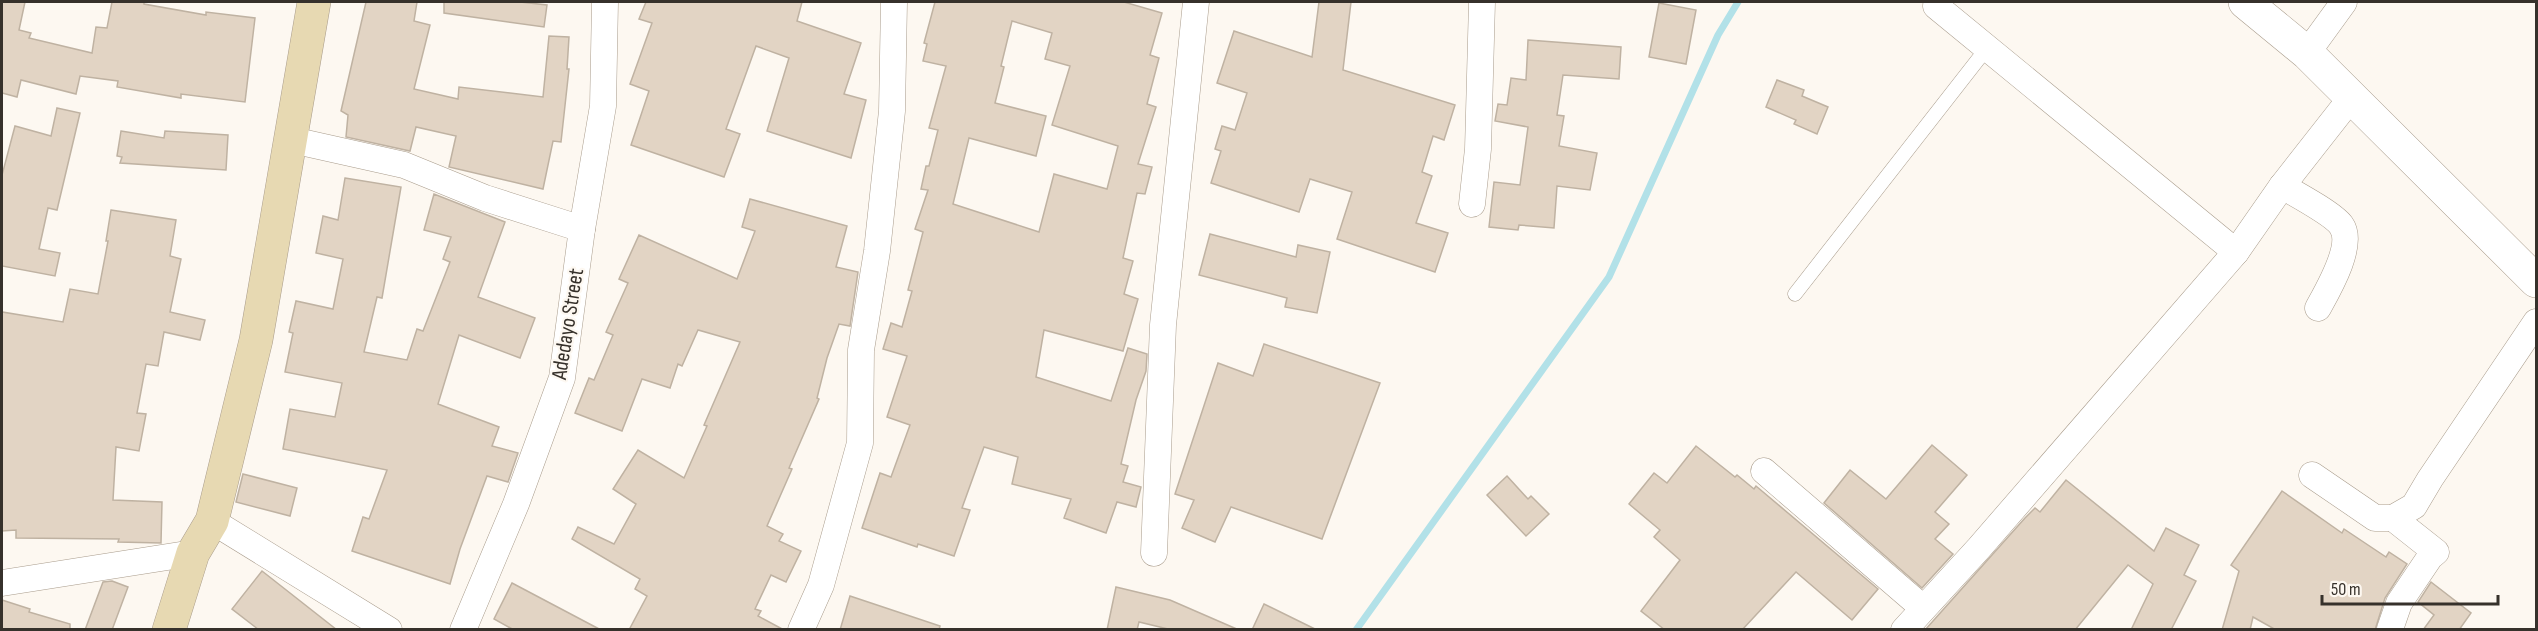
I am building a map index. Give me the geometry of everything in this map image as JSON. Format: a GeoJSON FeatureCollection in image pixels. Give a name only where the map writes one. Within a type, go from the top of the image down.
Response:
{"type":"FeatureCollection","features":[{"type":"Feature","properties":{"kind":"main road"},"geometry":{"type":"LineString","coordinates":[[169,630],[193,553],[212,521],[256,340],[314,2]]}},
{"type":"Feature","properties":{"kind":"street","name":"Adedayo Street"},"geometry":{"type":"LineString","coordinates":[[463,630],[516,504],[562,378],[582,229],[603,106],[605,2]]}},
{"type":"Feature","properties":{"kind":"street"},"geometry":{"type":"LineString","coordinates":[[801,630],[821,585],[860,443],[861,350],[878,250],[892,111],[894,2]]}},
{"type":"Feature","properties":{"kind":"street"},"geometry":{"type":"LineString","coordinates":[[1154,553],[1163,325],[1196,2]]}},
{"type":"Feature","properties":{"kind":"street"},"geometry":{"type":"LineString","coordinates":[[1472,204],[1479,138],[1482,2]]}},
{"type":"Feature","properties":{"kind":"street"},"geometry":{"type":"LineString","coordinates":[[2245,2],[2307,53],[2536,281]]}},
{"type":"Feature","properties":{"kind":"street"},"geometry":{"type":"LineString","coordinates":[[2307,53],[2344,2]]}},
{"type":"Feature","properties":{"kind":"street"},"geometry":{"type":"LineString","coordinates":[[1936,6],[2236,252]]}},
{"type":"Feature","properties":{"kind":"street"},"geometry":{"type":"LineString","coordinates":[[1904,630],[1979,548],[2236,252],[2282,186],[2351,98]]}},
{"type":"Feature","properties":{"kind":"street"},"geometry":{"type":"LineString","coordinates":[[292,140],[404,165],[485,198],[582,229]]}},
{"type":"Feature","properties":{"kind":"street"},"geometry":{"type":"LineString","coordinates":[[2282,186],[2340,222],[2346,232],[2343,252],[2330,286],[2318,308]]}},
{"type":"Feature","properties":{"kind":"street"},"geometry":{"type":"LineString","coordinates":[[2312,475],[2375,518],[2393,518],[2414,506],[2536,322]]}},
{"type":"Feature","properties":{"kind":"street"},"geometry":{"type":"LineString","coordinates":[[1764,471],[1923,608]]}},
{"type":"Feature","properties":{"kind":"street"},"geometry":{"type":"LineString","coordinates":[[2391,629],[2399,603],[2430,557],[2436,552],[2393,518]]}},
{"type":"Feature","properties":{"kind":"street"},"geometry":{"type":"LineString","coordinates":[[212,521],[389,630]]}},
{"type":"Feature","properties":{"kind":"street"},"geometry":{"type":"LineString","coordinates":[[2,583],[193,553]]}},
{"type":"Feature","properties":{"kind":"lane"},"geometry":{"type":"LineString","coordinates":[[1795,294],[1987,48]]}},
{"type":"Feature","properties":{"kind":"building"},"geometry":{"type":"Polygon","coordinates":[[[2,2],[25,2],[19,30],[31,33],[29,38],[92,53],[96,27],[107,28],[112,2],[144,2],[144,4],[206,15],[206,12],[255,18],[245,102],[181,94],[181,98],[117,87],[118,81],[80,76],[76,94],[21,80],[17,97],[2,93],[2,2]]]}},
{"type":"Feature","properties":{"kind":"building"},"geometry":{"type":"Polygon","coordinates":[[[366,2],[417,2],[414,21],[430,25],[414,89],[458,99],[459,87],[543,97],[549,36],[569,37],[567,69],[569,69],[561,142],[553,141],[543,189],[449,167],[456,136],[416,127],[410,151],[346,137],[348,115],[341,111],[366,2]]]}},
{"type":"Feature","properties":{"kind":"building"},"geometry":{"type":"Polygon","coordinates":[[[444,2],[520,2],[547,5],[544,27],[444,13],[444,2]]]}},
{"type":"Feature","properties":{"kind":"building"},"geometry":{"type":"Polygon","coordinates":[[[646,2],[802,2],[797,21],[861,43],[844,94],[866,100],[851,158],[767,131],[789,58],[756,46],[726,129],[740,134],[724,177],[631,145],[649,91],[630,84],[652,23],[639,19],[646,2]]]}},
{"type":"Feature","properties":{"kind":"building"},"geometry":{"type":"Polygon","coordinates":[[[935,2],[1124,2],[1162,13],[1150,55],[1159,58],[1147,104],[1156,107],[1138,164],[1152,167],[1145,194],[1137,193],[1123,258],[1133,261],[1124,294],[1138,299],[1123,351],[1044,330],[1036,377],[1111,401],[1128,348],[1147,354],[1146,371],[1136,400],[1121,464],[1128,466],[1123,482],[1141,487],[1136,507],[1117,502],[1106,533],[1064,518],[1071,499],[1012,484],[1018,457],[984,447],[962,508],[970,510],[954,556],[918,544],[917,547],[862,528],[880,473],[891,477],[910,425],[887,417],[907,356],[883,349],[891,323],[902,327],[912,291],[908,290],[923,232],[915,229],[928,190],[921,189],[938,130],[929,128],[946,66],[923,61],[927,44],[924,43],[935,2]],[[1012,21],[995,103],[1046,116],[1036,156],[969,138],[953,204],[1039,232],[1054,174],[1107,189],[1118,146],[1052,125],[1070,66],[1045,59],[1052,33],[1012,21]]]}},
{"type":"Feature","properties":{"kind":"building"},"geometry":{"type":"Polygon","coordinates":[[[1319,2],[1351,2],[1343,70],[1455,105],[1444,140],[1433,136],[1422,172],[1432,176],[1416,223],[1448,233],[1435,272],[1337,239],[1352,192],[1310,179],[1299,212],[1211,183],[1221,151],[1215,149],[1222,126],[1235,130],[1247,93],[1217,83],[1234,31],[1312,57],[1319,2]]]}},
{"type":"Feature","properties":{"kind":"building"},"geometry":{"type":"Polygon","coordinates":[[[1659,3],[1696,10],[1686,64],[1649,57],[1659,3]]]}},
{"type":"Feature","properties":{"kind":"building"},"geometry":{"type":"Polygon","coordinates":[[[1528,40],[1621,47],[1619,79],[1563,75],[1557,115],[1564,116],[1559,146],[1597,153],[1590,190],[1557,186],[1554,228],[1519,225],[1518,230],[1489,227],[1494,182],[1520,185],[1528,127],[1495,121],[1498,104],[1507,105],[1511,78],[1526,80],[1528,40]]]}},
{"type":"Feature","properties":{"kind":"building"},"geometry":{"type":"Polygon","coordinates":[[[1777,80],[1804,90],[1802,96],[1828,107],[1817,134],[1794,124],[1796,120],[1766,107],[1777,80]]]}},
{"type":"Feature","properties":{"kind":"building"},"geometry":{"type":"Polygon","coordinates":[[[57,108],[80,113],[57,210],[48,208],[39,249],[60,253],[55,276],[2,266],[2,175],[15,126],[51,136],[57,108]]]}},
{"type":"Feature","properties":{"kind":"building"},"geometry":{"type":"Polygon","coordinates":[[[121,131],[164,138],[165,131],[228,135],[226,170],[120,163],[122,157],[117,156],[121,131]]]}},
{"type":"Feature","properties":{"kind":"building"},"geometry":{"type":"Polygon","coordinates":[[[345,178],[401,187],[382,298],[377,297],[364,352],[407,360],[417,329],[423,331],[450,262],[443,259],[451,237],[424,230],[434,194],[505,222],[478,297],[535,318],[520,358],[459,335],[438,404],[499,427],[492,446],[518,453],[508,482],[487,476],[460,549],[450,584],[352,551],[363,517],[369,519],[387,470],[283,449],[290,409],[335,417],[342,383],[285,372],[293,333],[289,332],[296,301],[333,309],[343,259],[316,253],[323,216],[338,220],[345,178]]]}},
{"type":"Feature","properties":{"kind":"building"},"geometry":{"type":"Polygon","coordinates":[[[750,199],[847,226],[836,267],[858,272],[850,326],[839,324],[827,358],[817,398],[819,399],[767,526],[783,534],[779,541],[801,551],[786,582],[771,575],[755,609],[761,611],[758,616],[784,630],[629,630],[647,596],[635,589],[640,579],[572,539],[578,527],[614,544],[636,504],[613,489],[638,450],[684,478],[740,342],[698,330],[682,366],[678,364],[670,388],[642,379],[622,431],[575,413],[589,378],[594,380],[613,335],[606,332],[628,283],[619,279],[639,235],[737,279],[755,231],[742,227],[750,199]]]}},
{"type":"Feature","properties":{"kind":"building"},"geometry":{"type":"Polygon","coordinates":[[[111,210],[176,220],[170,256],[181,259],[170,312],[205,320],[200,340],[164,332],[158,366],[146,364],[137,413],[146,414],[139,451],[116,447],[113,500],[162,502],[161,543],[118,542],[119,539],[16,538],[16,530],[2,531],[2,312],[63,322],[70,289],[98,294],[111,210]]]}},
{"type":"Feature","properties":{"kind":"building"},"geometry":{"type":"Polygon","coordinates":[[[1210,234],[1296,257],[1298,245],[1330,252],[1317,313],[1285,307],[1287,298],[1199,275],[1210,234]]]}},
{"type":"Feature","properties":{"kind":"building"},"geometry":{"type":"Polygon","coordinates":[[[1264,344],[1380,383],[1322,539],[1231,507],[1215,542],[1182,528],[1194,500],[1175,494],[1218,363],[1253,376],[1264,344]]]}},
{"type":"Feature","properties":{"kind":"building"},"geometry":{"type":"Polygon","coordinates":[[[1932,445],[1967,475],[1935,512],[1949,524],[1935,539],[1953,554],[1922,588],[1824,503],[1850,470],[1886,499],[1932,445]]]}},
{"type":"Feature","properties":{"kind":"building"},"geometry":{"type":"Polygon","coordinates":[[[1696,446],[1735,477],[1737,475],[1754,489],[1756,486],[1878,589],[1852,620],[1796,572],[1742,630],[1665,630],[1641,611],[1680,560],[1654,537],[1660,530],[1629,504],[1654,473],[1667,483],[1696,446]]]}},
{"type":"Feature","properties":{"kind":"building"},"geometry":{"type":"Polygon","coordinates":[[[243,474],[297,488],[290,516],[236,502],[243,474]]]}},
{"type":"Feature","properties":{"kind":"building"},"geometry":{"type":"Polygon","coordinates":[[[1507,476],[1528,499],[1531,496],[1549,514],[1526,536],[1487,495],[1507,476]]]}},
{"type":"Feature","properties":{"kind":"building"},"geometry":{"type":"Polygon","coordinates":[[[2066,480],[2154,551],[2166,528],[2199,545],[2184,575],[2196,581],[2171,630],[2131,630],[2153,584],[2128,565],[2075,630],[1925,630],[2025,518],[2035,508],[2040,512],[2066,480]]]}},
{"type":"Feature","properties":{"kind":"building"},"geometry":{"type":"Polygon","coordinates":[[[2282,491],[2342,533],[2344,529],[2386,557],[2389,552],[2407,564],[2385,598],[2375,630],[2276,630],[2253,617],[2250,630],[2222,630],[2239,571],[2231,565],[2282,491]]]}},
{"type":"Feature","properties":{"kind":"building"},"geometry":{"type":"Polygon","coordinates":[[[262,571],[337,630],[259,630],[232,609],[262,571]]]}},
{"type":"Feature","properties":{"kind":"building"},"geometry":{"type":"Polygon","coordinates":[[[112,581],[128,587],[112,630],[85,630],[103,582],[112,581]]]}},
{"type":"Feature","properties":{"kind":"building"},"geometry":{"type":"Polygon","coordinates":[[[2431,582],[2471,613],[2459,630],[2423,630],[2434,615],[2418,602],[2431,582]]]}},
{"type":"Feature","properties":{"kind":"building"},"geometry":{"type":"Polygon","coordinates":[[[512,583],[601,630],[514,630],[494,619],[512,583]]]}},
{"type":"Feature","properties":{"kind":"building"},"geometry":{"type":"Polygon","coordinates":[[[1116,587],[1170,600],[1239,630],[1172,630],[1139,622],[1137,630],[1107,630],[1116,587]]]}},
{"type":"Feature","properties":{"kind":"building"},"geometry":{"type":"Polygon","coordinates":[[[850,596],[940,626],[939,630],[840,630],[850,596]]]}},
{"type":"Feature","properties":{"kind":"building"},"geometry":{"type":"Polygon","coordinates":[[[2,600],[30,609],[29,612],[70,624],[70,630],[2,630],[2,600]]]}},
{"type":"Feature","properties":{"kind":"building"},"geometry":{"type":"Polygon","coordinates":[[[1264,604],[1317,630],[1252,630],[1264,604]]]}},
{"type":"Feature","properties":{"kind":"waterway"},"geometry":{"type":"LineString","coordinates":[[1356,630],[1609,277],[1718,35],[1738,2]]}}]}
